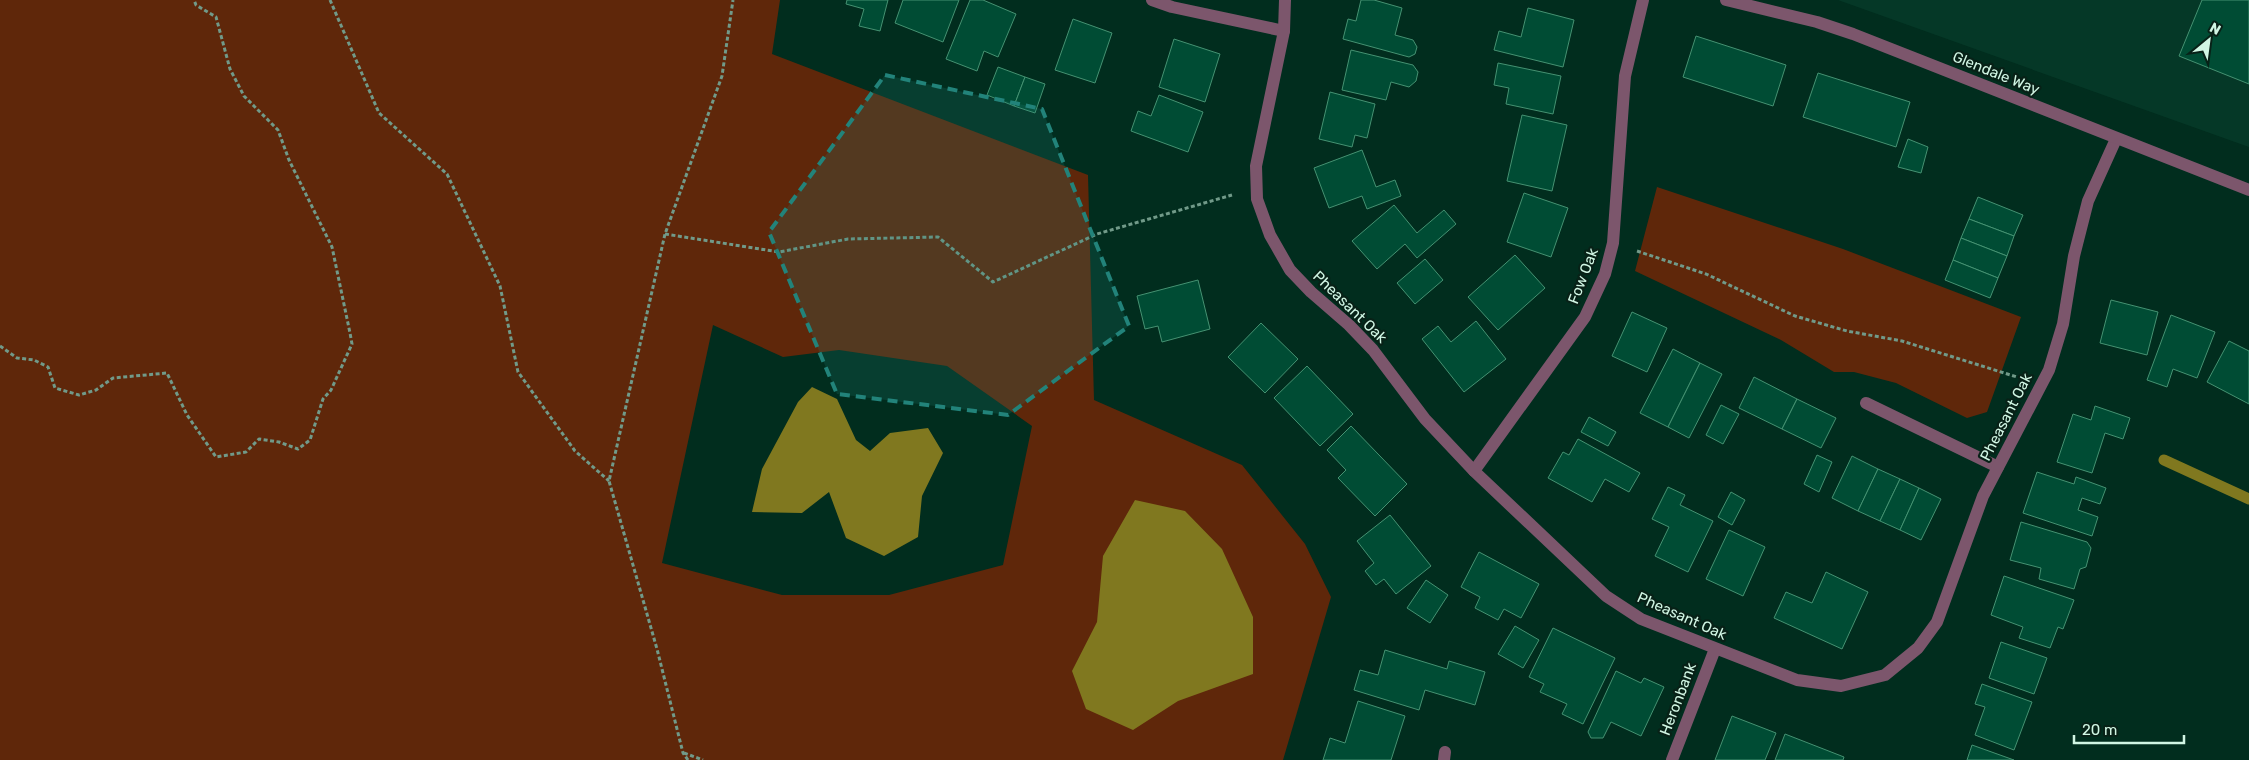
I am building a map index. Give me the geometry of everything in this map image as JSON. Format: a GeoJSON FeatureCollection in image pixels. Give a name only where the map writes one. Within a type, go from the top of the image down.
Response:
{"type":"FeatureCollection","features":[{"type":"Feature","properties":{"kind":"street"},"geometry":{"type":"LineString","coordinates":[[1152,0],[1172,7],[1284,31]]}},
{"type":"Feature","properties":{"kind":"street","name":"Pheasant Oak"},"geometry":{"type":"LineString","coordinates":[[1286,0],[1284,31],[1256,166],[1257,199],[1270,235],[1290,270],[1373,350],[1425,419],[1474,471],[1606,596],[1641,619],[1797,680],[1840,686],[1885,675],[1918,648],[1937,622],[1983,496],[2048,370],[2062,324],[2074,256],[2088,201],[2116,139]]}},
{"type":"Feature","properties":{"kind":"street","name":"Fow Oak"},"geometry":{"type":"LineString","coordinates":[[1474,471],[1585,317],[1605,274],[1613,243],[1624,76],[1644,0]]}},
{"type":"Feature","properties":{"kind":"street","name":"Glendale Way"},"geometry":{"type":"LineString","coordinates":[[1726,0],[1817,22],[1854,34],[2249,190]]}},
{"type":"Feature","properties":{"kind":"street"},"geometry":{"type":"LineString","coordinates":[[1866,403],[1998,467]]}},
{"type":"Feature","properties":{"kind":"street","name":"Heronbank"},"geometry":{"type":"LineString","coordinates":[[1672,760],[1715,649]]}},
{"type":"Feature","properties":{"kind":"path"},"geometry":{"type":"LineString","coordinates":[[0,346],[17,358],[34,360],[48,367],[55,388],[79,395],[96,390],[113,378],[167,373],[187,415],[216,457],[246,452],[259,439],[279,442],[298,449],[310,440],[323,399],[330,390],[352,344],[332,247],[289,160],[278,130],[244,96],[230,69],[216,17],[196,5],[194,0]]}},
{"type":"Feature","properties":{"kind":"path"},"geometry":{"type":"LineString","coordinates":[[330,0],[379,113],[446,174],[500,286],[518,372],[575,451],[608,481]]}},
{"type":"Feature","properties":{"kind":"path"},"geometry":{"type":"LineString","coordinates":[[688,760],[683,753],[656,649],[608,481],[665,234],[722,76],[733,0]]}},
{"type":"Feature","properties":{"kind":"path"},"geometry":{"type":"LineString","coordinates":[[665,234],[779,252],[848,239],[938,237],[993,282],[1097,234],[1257,188]]}},
{"type":"Feature","properties":{"kind":"path"},"geometry":{"type":"LineString","coordinates":[[1613,243],[1706,274],[1795,316],[1847,331],[1902,341],[2041,384]]}},
{"type":"Feature","properties":{"kind":"path"},"geometry":{"type":"LineString","coordinates":[[683,753],[703,760]]}},
{"type":"Feature","properties":{"kind":"highlighted area"},"geometry":{"type":"Polygon","coordinates":[[[885,75],[1042,109],[1129,326],[1008,415],[837,394],[769,232],[885,75]]]}},
{"type":"Feature","properties":{"kind":"shaded area"},"geometry":{"type":"Polygon","coordinates":[[[0,0],[780,0],[772,54],[1088,175],[1094,400],[1242,465],[1305,544],[1331,597],[1283,760],[0,760],[0,0]],[[713,325],[662,563],[782,595],[889,595],[1003,565],[1032,426],[947,366],[839,350],[783,357],[713,325]]]}},
{"type":"Feature","properties":{"kind":"shaded area"},"geometry":{"type":"Polygon","coordinates":[[[1838,0],[2249,0],[2249,147],[1838,0]]]}},
{"type":"Feature","properties":{"kind":"shaded area"},"geometry":{"type":"Polygon","coordinates":[[[1657,187],[1843,249],[2021,317],[1987,412],[1967,418],[1896,383],[1854,372],[1834,372],[1781,340],[1635,271],[1657,187]]]}},
{"type":"Feature","properties":{"kind":"shaded area"},"geometry":{"type":"Polygon","coordinates":[[[812,387],[837,399],[856,440],[870,451],[890,433],[928,428],[943,453],[922,496],[918,537],[884,556],[846,538],[829,492],[802,513],[752,512],[762,469],[798,402],[812,387]]]}},
{"type":"Feature","properties":{"kind":"shaded area"},"geometry":{"type":"Polygon","coordinates":[[[1135,500],[1185,511],[1222,549],[1253,617],[1253,674],[1178,701],[1133,730],[1086,709],[1072,671],[1097,622],[1103,556],[1135,500]]]}},
{"type":"Feature","properties":{"kind":"building"},"geometry":{"type":"Polygon","coordinates":[[[847,0],[888,0],[880,31],[859,26],[864,9],[846,4],[847,0]]]}},
{"type":"Feature","properties":{"kind":"building"},"geometry":{"type":"Polygon","coordinates":[[[903,0],[959,0],[943,42],[895,23],[903,0]]]}},
{"type":"Feature","properties":{"kind":"building"},"geometry":{"type":"Polygon","coordinates":[[[970,0],[983,0],[1016,14],[998,57],[984,51],[977,71],[946,59],[970,0]]]}},
{"type":"Feature","properties":{"kind":"building"},"geometry":{"type":"Polygon","coordinates":[[[1361,0],[1374,0],[1402,8],[1395,35],[1413,40],[1417,47],[1415,54],[1409,57],[1343,39],[1348,19],[1356,21],[1361,0]]]}},
{"type":"Feature","properties":{"kind":"building"},"geometry":{"type":"Polygon","coordinates":[[[2202,0],[2249,0],[2249,84],[2179,56],[2202,0]]]}},
{"type":"Feature","properties":{"kind":"building"},"geometry":{"type":"Polygon","coordinates":[[[1528,8],[1574,20],[1563,67],[1494,50],[1499,31],[1521,37],[1528,8]]]}},
{"type":"Feature","properties":{"kind":"building"},"geometry":{"type":"Polygon","coordinates":[[[1073,19],[1112,33],[1095,83],[1055,70],[1073,19]]]}},
{"type":"Feature","properties":{"kind":"building"},"geometry":{"type":"Polygon","coordinates":[[[1696,36],[1786,65],[1773,106],[1683,77],[1696,36]]]}},
{"type":"Feature","properties":{"kind":"building"},"geometry":{"type":"Polygon","coordinates":[[[1174,39],[1220,54],[1205,102],[1159,87],[1174,39]]]}},
{"type":"Feature","properties":{"kind":"building"},"geometry":{"type":"Polygon","coordinates":[[[1351,50],[1413,65],[1418,72],[1416,81],[1409,87],[1391,82],[1386,100],[1342,90],[1351,50]]]}},
{"type":"Feature","properties":{"kind":"building"},"geometry":{"type":"Polygon","coordinates":[[[1498,63],[1561,76],[1553,114],[1506,104],[1509,88],[1494,85],[1498,63]]]}},
{"type":"Feature","properties":{"kind":"building"},"geometry":{"type":"Polygon","coordinates":[[[998,67],[1025,77],[1014,106],[987,95],[998,67]]]}},
{"type":"Feature","properties":{"kind":"building"},"geometry":{"type":"Polygon","coordinates":[[[1818,73],[1910,102],[1896,147],[1803,117],[1818,73]]]}},
{"type":"Feature","properties":{"kind":"building"},"geometry":{"type":"Polygon","coordinates":[[[1025,77],[1045,84],[1035,113],[1014,106],[1025,77]]]}},
{"type":"Feature","properties":{"kind":"building"},"geometry":{"type":"Polygon","coordinates":[[[1330,92],[1375,104],[1367,138],[1355,135],[1352,147],[1319,139],[1330,92]]]}},
{"type":"Feature","properties":{"kind":"building"},"geometry":{"type":"Polygon","coordinates":[[[1159,95],[1203,112],[1188,152],[1131,131],[1138,111],[1151,116],[1159,95]]]}},
{"type":"Feature","properties":{"kind":"building"},"geometry":{"type":"Polygon","coordinates":[[[1522,115],[1567,125],[1552,191],[1507,181],[1522,115]]]}},
{"type":"Feature","properties":{"kind":"building"},"geometry":{"type":"Polygon","coordinates":[[[1908,139],[1928,147],[1921,173],[1898,167],[1908,139]]]}},
{"type":"Feature","properties":{"kind":"building"},"geometry":{"type":"Polygon","coordinates":[[[1362,150],[1376,187],[1395,180],[1401,196],[1367,209],[1362,196],[1329,208],[1314,168],[1362,150]]]}},
{"type":"Feature","properties":{"kind":"building"},"geometry":{"type":"Polygon","coordinates":[[[1524,193],[1568,208],[1551,257],[1507,242],[1524,193]]]}},
{"type":"Feature","properties":{"kind":"building"},"geometry":{"type":"Polygon","coordinates":[[[1978,197],[2023,215],[2014,236],[1969,219],[1978,197]]]}},
{"type":"Feature","properties":{"kind":"building"},"geometry":{"type":"Polygon","coordinates":[[[1394,205],[1417,233],[1444,210],[1456,224],[1417,258],[1405,244],[1377,269],[1352,241],[1394,205]]]}},
{"type":"Feature","properties":{"kind":"building"},"geometry":{"type":"Polygon","coordinates":[[[1969,219],[2014,236],[2007,256],[1961,238],[1969,219]]]}},
{"type":"Feature","properties":{"kind":"building"},"geometry":{"type":"Polygon","coordinates":[[[1961,238],[2007,256],[1998,278],[1953,260],[1961,238]]]}},
{"type":"Feature","properties":{"kind":"building"},"geometry":{"type":"Polygon","coordinates":[[[1515,255],[1545,288],[1498,330],[1468,297],[1515,255]]]}},
{"type":"Feature","properties":{"kind":"building"},"geometry":{"type":"Polygon","coordinates":[[[1425,259],[1443,280],[1415,304],[1397,283],[1425,259]]]}},
{"type":"Feature","properties":{"kind":"building"},"geometry":{"type":"Polygon","coordinates":[[[1953,260],[1998,278],[1990,298],[1945,280],[1953,260]]]}},
{"type":"Feature","properties":{"kind":"building"},"geometry":{"type":"Polygon","coordinates":[[[1198,280],[1210,329],[1162,342],[1158,326],[1145,329],[1137,296],[1198,280]]]}},
{"type":"Feature","properties":{"kind":"building"},"geometry":{"type":"Polygon","coordinates":[[[2111,300],[2158,312],[2147,355],[2100,343],[2111,300]]]}},
{"type":"Feature","properties":{"kind":"building"},"geometry":{"type":"Polygon","coordinates":[[[1632,312],[1667,328],[1647,372],[1612,356],[1632,312]]]}},
{"type":"Feature","properties":{"kind":"building"},"geometry":{"type":"Polygon","coordinates":[[[2171,315],[2215,332],[2197,378],[2173,369],[2167,387],[2147,380],[2171,315]]]}},
{"type":"Feature","properties":{"kind":"building"},"geometry":{"type":"Polygon","coordinates":[[[1476,321],[1506,359],[1464,392],[1422,339],[1438,326],[1451,342],[1476,321]]]}},
{"type":"Feature","properties":{"kind":"building"},"geometry":{"type":"Polygon","coordinates":[[[1261,323],[1298,359],[1265,393],[1228,357],[1261,323]]]}},
{"type":"Feature","properties":{"kind":"building"},"geometry":{"type":"Polygon","coordinates":[[[2229,341],[2249,351],[2249,404],[2207,382],[2229,341]]]}},
{"type":"Feature","properties":{"kind":"building"},"geometry":{"type":"Polygon","coordinates":[[[1673,349],[1700,363],[1668,427],[1640,413],[1673,349]]]}},
{"type":"Feature","properties":{"kind":"building"},"geometry":{"type":"Polygon","coordinates":[[[1700,363],[1722,374],[1689,438],[1668,427],[1700,363]]]}},
{"type":"Feature","properties":{"kind":"building"},"geometry":{"type":"Polygon","coordinates":[[[1307,366],[1353,414],[1320,446],[1274,398],[1307,366]]]}},
{"type":"Feature","properties":{"kind":"building"},"geometry":{"type":"Polygon","coordinates":[[[1754,377],[1797,399],[1782,429],[1739,408],[1754,377]]]}},
{"type":"Feature","properties":{"kind":"building"},"geometry":{"type":"Polygon","coordinates":[[[1797,399],[1836,418],[1821,448],[1782,429],[1797,399]]]}},
{"type":"Feature","properties":{"kind":"building"},"geometry":{"type":"Polygon","coordinates":[[[1721,405],[1739,414],[1723,444],[1706,435],[1721,405]]]}},
{"type":"Feature","properties":{"kind":"building"},"geometry":{"type":"Polygon","coordinates":[[[2095,406],[2130,418],[2123,439],[2105,433],[2092,473],[2057,462],[2073,414],[2091,420],[2095,406]]]}},
{"type":"Feature","properties":{"kind":"building"},"geometry":{"type":"Polygon","coordinates":[[[1589,417],[1616,432],[1608,446],[1581,432],[1589,417]]]}},
{"type":"Feature","properties":{"kind":"building"},"geometry":{"type":"Polygon","coordinates":[[[1351,426],[1407,484],[1375,516],[1338,478],[1346,470],[1327,450],[1351,426]]]}},
{"type":"Feature","properties":{"kind":"building"},"geometry":{"type":"Polygon","coordinates":[[[1578,439],[1640,473],[1629,492],[1605,479],[1592,502],[1548,478],[1563,452],[1569,455],[1578,439]]]}},
{"type":"Feature","properties":{"kind":"building"},"geometry":{"type":"Polygon","coordinates":[[[1817,455],[1832,462],[1819,492],[1804,484],[1817,455]]]}},
{"type":"Feature","properties":{"kind":"building"},"geometry":{"type":"Polygon","coordinates":[[[1852,456],[1878,469],[1858,511],[1832,498],[1852,456]]]}},
{"type":"Feature","properties":{"kind":"building"},"geometry":{"type":"Polygon","coordinates":[[[1878,469],[1900,479],[1880,521],[1858,511],[1878,469]]]}},
{"type":"Feature","properties":{"kind":"building"},"geometry":{"type":"Polygon","coordinates":[[[2037,472],[2074,484],[2076,477],[2106,488],[2100,504],[2082,498],[2078,510],[2098,517],[2092,536],[2023,513],[2037,472]]]}},
{"type":"Feature","properties":{"kind":"building"},"geometry":{"type":"Polygon","coordinates":[[[1900,479],[1919,488],[1900,530],[1880,521],[1900,479]]]}},
{"type":"Feature","properties":{"kind":"building"},"geometry":{"type":"Polygon","coordinates":[[[1668,487],[1685,495],[1680,505],[1713,521],[1688,572],[1655,556],[1669,527],[1652,519],[1668,487]]]}},
{"type":"Feature","properties":{"kind":"building"},"geometry":{"type":"Polygon","coordinates":[[[1919,488],[1941,499],[1921,540],[1900,530],[1919,488]]]}},
{"type":"Feature","properties":{"kind":"building"},"geometry":{"type":"Polygon","coordinates":[[[1731,492],[1745,500],[1732,525],[1718,517],[1731,492]]]}},
{"type":"Feature","properties":{"kind":"building"},"geometry":{"type":"Polygon","coordinates":[[[1390,515],[1431,566],[1396,594],[1384,579],[1376,585],[1365,571],[1374,563],[1357,541],[1390,515]]]}},
{"type":"Feature","properties":{"kind":"building"},"geometry":{"type":"Polygon","coordinates":[[[2021,522],[2087,542],[2091,548],[2086,567],[2080,569],[2074,589],[2039,579],[2041,568],[2010,560],[2021,522]]]}},
{"type":"Feature","properties":{"kind":"building"},"geometry":{"type":"Polygon","coordinates":[[[1729,530],[1765,547],[1743,596],[1706,579],[1729,530]]]}},
{"type":"Feature","properties":{"kind":"building"},"geometry":{"type":"Polygon","coordinates":[[[1479,552],[1539,584],[1521,618],[1504,609],[1498,620],[1475,608],[1480,597],[1461,587],[1479,552]]]}},
{"type":"Feature","properties":{"kind":"building"},"geometry":{"type":"Polygon","coordinates":[[[1826,572],[1868,592],[1842,649],[1774,618],[1786,592],[1812,603],[1826,572]]]}},
{"type":"Feature","properties":{"kind":"building"},"geometry":{"type":"Polygon","coordinates":[[[2004,576],[2074,600],[2063,629],[2058,627],[2050,648],[2019,638],[2023,627],[1991,615],[2004,576]]]}},
{"type":"Feature","properties":{"kind":"building"},"geometry":{"type":"Polygon","coordinates":[[[1426,580],[1448,595],[1430,623],[1407,608],[1426,580]]]}},
{"type":"Feature","properties":{"kind":"building"},"geometry":{"type":"Polygon","coordinates":[[[1515,626],[1539,640],[1523,668],[1498,654],[1515,626]]]}},
{"type":"Feature","properties":{"kind":"building"},"geometry":{"type":"Polygon","coordinates":[[[1553,628],[1615,658],[1583,724],[1562,714],[1567,704],[1540,692],[1544,684],[1529,677],[1553,628]]]}},
{"type":"Feature","properties":{"kind":"building"},"geometry":{"type":"Polygon","coordinates":[[[2001,642],[2047,658],[2034,694],[1989,678],[2001,642]]]}},
{"type":"Feature","properties":{"kind":"building"},"geometry":{"type":"Polygon","coordinates":[[[1385,650],[1447,669],[1449,661],[1485,672],[1475,705],[1425,690],[1419,710],[1354,690],[1360,670],[1378,675],[1385,650]]]}},
{"type":"Feature","properties":{"kind":"building"},"geometry":{"type":"Polygon","coordinates":[[[1616,671],[1641,683],[1644,678],[1664,687],[1641,736],[1611,722],[1603,738],[1591,738],[1588,732],[1616,671]]]}},
{"type":"Feature","properties":{"kind":"building"},"geometry":{"type":"Polygon","coordinates":[[[1982,684],[2032,702],[2014,750],[1975,735],[1985,707],[1975,704],[1982,684]]]}},
{"type":"Feature","properties":{"kind":"building"},"geometry":{"type":"Polygon","coordinates":[[[1358,701],[1405,716],[1391,760],[1323,760],[1330,738],[1345,743],[1358,701]]]}},
{"type":"Feature","properties":{"kind":"building"},"geometry":{"type":"Polygon","coordinates":[[[1732,716],[1776,733],[1765,760],[1715,760],[1732,716]]]}},
{"type":"Feature","properties":{"kind":"building"},"geometry":{"type":"Polygon","coordinates":[[[1785,734],[1844,757],[1843,760],[1775,760],[1785,734]]]}},
{"type":"Feature","properties":{"kind":"building"},"geometry":{"type":"Polygon","coordinates":[[[1972,745],[2014,760],[1967,760],[1972,745]]]}},
{"type":"Feature","properties":{"kind":"waterway"},"geometry":{"type":"LineString","coordinates":[[2164,460],[2249,499]]}}]}
